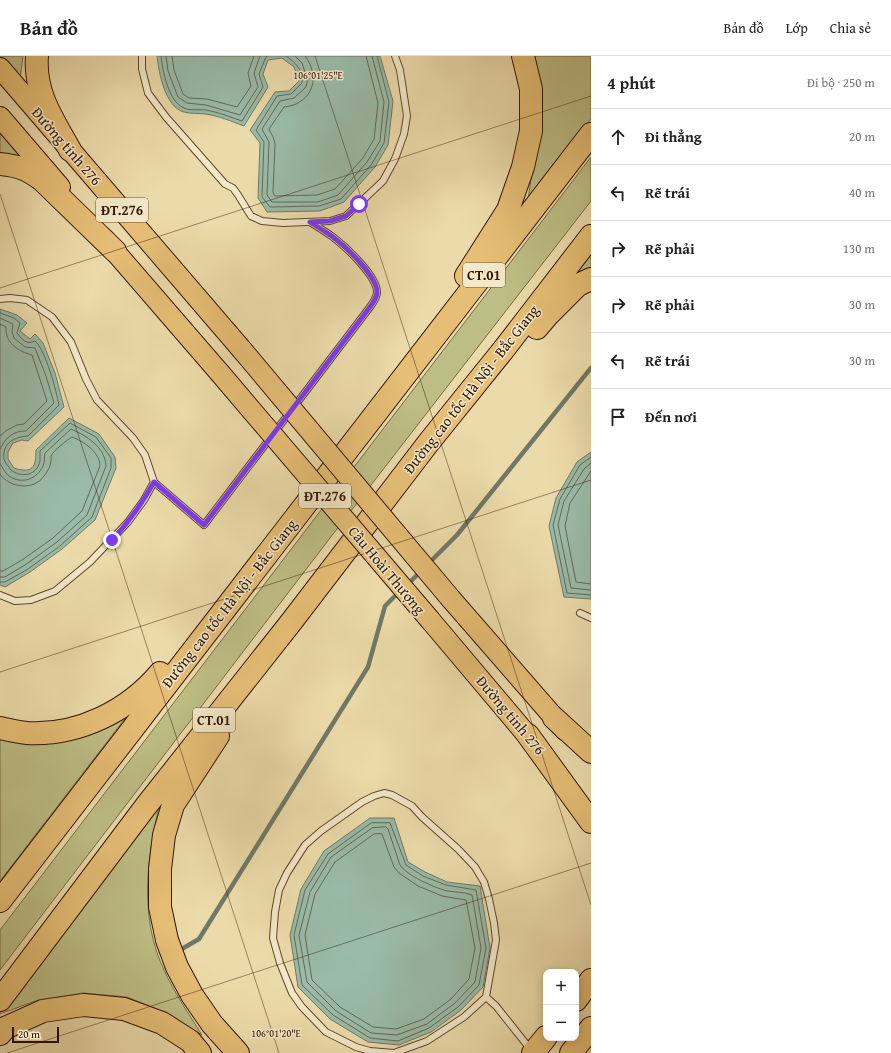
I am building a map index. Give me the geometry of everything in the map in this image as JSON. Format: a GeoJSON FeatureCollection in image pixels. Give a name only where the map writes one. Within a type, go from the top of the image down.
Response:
{"type":"FeatureCollection","features":[{"type":"Feature","properties":{"kind":"highway"},"geometry":{"type":"LineString","coordinates":[[37,56],[36,70],[43,102],[70,150]]}},
{"type":"Feature","properties":{"kind":"highway"},"geometry":{"type":"LineString","coordinates":[[376,415],[508,210],[524,167],[532,132],[531,90],[523,56]]}},
{"type":"Feature","properties":{"kind":"highway","name":"Đường cao tốc Hà Nội - Bắc Giang"},"geometry":{"type":"LineString","coordinates":[[0,901],[270,550],[376,415],[591,134]]}},
{"type":"Feature","properties":{"kind":"highway"},"geometry":{"type":"LineString","coordinates":[[0,164],[17,166],[31,172],[42,180],[115,251]]}},
{"type":"Feature","properties":{"kind":"highway","name":"Đường cao tốc Hà Nội - Bắc Giang"},"geometry":{"type":"LineString","coordinates":[[0,1000],[146,806],[292,621],[429,442],[504,349],[591,236]]}},
{"type":"Feature","properties":{"kind":"highway"},"geometry":{"type":"LineString","coordinates":[[429,442],[516,356],[553,310],[578,285],[591,279]]}},
{"type":"Feature","properties":{"kind":"highway"},"geometry":{"type":"LineString","coordinates":[[0,728],[28,733],[62,730],[81,726],[101,718],[128,704],[149,686],[213,609],[270,550]]}},
{"type":"Feature","properties":{"kind":"highway"},"geometry":{"type":"LineString","coordinates":[[238,1053],[212,1024],[192,995],[177,967],[167,940],[160,907],[160,869],[164,835],[173,805],[292,621]]}},
{"type":"Feature","properties":{"kind":"highway"},"geometry":{"type":"LineString","coordinates":[[554,718],[591,752]]}},
{"type":"Feature","properties":{"kind":"highway"},"geometry":{"type":"LineString","coordinates":[[528,735],[591,822]]}},
{"type":"Feature","properties":{"kind":"highway"},"geometry":{"type":"LineString","coordinates":[[579,996],[591,980]]}},
{"type":"Feature","properties":{"kind":"highway"},"geometry":{"type":"LineString","coordinates":[[0,1034],[5,1028],[43,1011],[84,1005],[124,1009],[162,1023],[190,1041],[200,1053]]}},
{"type":"Feature","properties":{"kind":"highway"},"geometry":{"type":"LineString","coordinates":[[571,1053],[591,1028]]}},
{"type":"Feature","properties":{"kind":"highway"},"geometry":{"type":"LineString","coordinates":[[533,1053],[543,1041]]}},
{"type":"Feature","properties":{"kind":"main road","name":"Đường tỉnh 276"},"geometry":{"type":"LineString","coordinates":[[0,68],[243,351]]}},
{"type":"Feature","properties":{"kind":"main road","name":"ĐT.276"},"geometry":{"type":"LineString","coordinates":[[0,117],[115,251]]}},
{"type":"Feature","properties":{"kind":"main road","name":"Cầu Hoài Thượng"},"geometry":{"type":"LineString","coordinates":[[115,251],[431,621]]}},
{"type":"Feature","properties":{"kind":"main road","name":"Cầu Hoài Thượng"},"geometry":{"type":"LineString","coordinates":[[243,351],[451,599]]}},
{"type":"Feature","properties":{"kind":"main road","name":"Đường tỉnh 276"},"geometry":{"type":"LineString","coordinates":[[451,599],[591,761]]}},
{"type":"Feature","properties":{"kind":"main road","name":"Đường tỉnh 276"},"geometry":{"type":"LineString","coordinates":[[431,621],[591,810]]}},
{"type":"Feature","properties":{"kind":"lane"},"geometry":{"type":"LineString","coordinates":[[142,56],[142,69],[148,93],[166,117],[225,184],[233,188],[251,216],[262,221],[283,223],[330,221],[346,216],[383,181],[395,159],[404,134],[407,116],[400,70],[395,56]]}},
{"type":"Feature","properties":{"kind":"lane"},"geometry":{"type":"LineString","coordinates":[[0,299],[10,298],[27,300],[52,317],[71,342],[86,379],[97,400],[133,438],[145,455],[154,482],[204,525],[375,300],[377,294],[374,280],[334,238],[310,222]]}},
{"type":"Feature","properties":{"kind":"lane"},"geometry":{"type":"LineString","coordinates":[[0,595],[15,601],[32,600],[55,591],[90,562],[128,522],[144,500],[154,482]]}},
{"type":"Feature","properties":{"kind":"lane"},"geometry":{"type":"LineString","coordinates":[[580,613],[591,618]]}},
{"type":"Feature","properties":{"kind":"lane"},"geometry":{"type":"LineString","coordinates":[[384,793],[392,795],[412,806],[422,817],[458,849],[475,867],[484,882],[490,899],[496,940],[486,997],[464,1017],[427,1040],[394,1052],[370,1051],[356,1047],[326,1032],[302,1007],[292,992],[280,963],[274,938],[275,912],[279,890],[287,873],[305,845],[326,826],[362,802],[374,796],[384,793]]}},
{"type":"Feature","properties":{"kind":"lane"},"geometry":{"type":"LineString","coordinates":[[486,997],[496,1006],[533,1053]]}},
{"type":"Feature","properties":{"kind":"green space"},"geometry":{"type":"Polygon","coordinates":[[[23,56],[20,80],[0,57],[23,56]]]}},
{"type":"Feature","properties":{"kind":"green space"},"geometry":{"type":"Polygon","coordinates":[[[535,56],[591,56],[591,119],[528,201],[532,171],[542,130],[541,85],[535,56]]]}},
{"type":"Feature","properties":{"kind":"green space"},"geometry":{"type":"Polygon","coordinates":[[[0,122],[32,160],[0,155],[0,122]]]}},
{"type":"Feature","properties":{"kind":"green space"},"geometry":{"type":"Polygon","coordinates":[[[591,157],[591,201],[330,538],[0,970],[0,930],[591,157]]]}},
{"type":"Feature","properties":{"kind":"green space"},"geometry":{"type":"Polygon","coordinates":[[[591,251],[591,268],[570,278],[591,251]]]}},
{"type":"Feature","properties":{"kind":"green space"},"geometry":{"type":"Polygon","coordinates":[[[130,712],[0,881],[0,734],[130,712]]]}},
{"type":"Feature","properties":{"kind":"green space"},"geometry":{"type":"Polygon","coordinates":[[[161,799],[149,864],[148,908],[151,930],[165,972],[182,1004],[202,1035],[166,1013],[127,997],[83,993],[38,1000],[0,1014],[0,1009],[161,799]]]}},
{"type":"Feature","properties":{"kind":"water"},"geometry":{"type":"Polygon","coordinates":[[[157,56],[380,56],[393,101],[388,145],[375,167],[344,202],[320,211],[267,212],[258,198],[260,143],[250,130],[275,92],[289,91],[299,81],[294,67],[282,58],[268,60],[263,74],[268,87],[244,126],[215,116],[186,113],[177,109],[172,104],[164,88],[159,71],[157,56]]]}},
{"type":"Feature","properties":{"kind":"water"},"geometry":{"type":"Polygon","coordinates":[[[0,309],[17,315],[27,323],[20,331],[30,339],[35,334],[43,343],[55,373],[64,407],[28,441],[22,440],[13,443],[8,452],[8,459],[14,468],[25,470],[32,468],[35,461],[36,450],[69,418],[99,434],[115,457],[116,468],[95,520],[62,549],[30,572],[5,587],[0,585],[0,309]]]}},
{"type":"Feature","properties":{"kind":"water"},"geometry":{"type":"Polygon","coordinates":[[[591,452],[591,599],[564,597],[549,526],[556,498],[577,462],[591,452]]]}},
{"type":"Feature","properties":{"kind":"water"},"geometry":{"type":"Polygon","coordinates":[[[370,818],[394,818],[408,862],[447,882],[480,886],[490,948],[483,987],[461,1010],[431,1032],[399,1045],[368,1042],[330,1019],[298,987],[290,935],[301,889],[324,851],[370,818]]]}},
{"type":"Feature","properties":{"kind":"waterway"},"geometry":{"type":"LineString","coordinates":[[428,564],[457,535],[591,368]]}},
{"type":"Feature","properties":{"kind":"waterway"},"geometry":{"type":"LineString","coordinates":[[407,585],[422,570]]}},
{"type":"Feature","properties":{"kind":"waterway"},"geometry":{"type":"LineString","coordinates":[[180,950],[199,939],[368,667],[385,606],[400,591]]}},
{"type":"Feature","properties":{"kind":"route"},"geometry":{"type":"LineString","coordinates":[[112,540],[128,522],[144,500],[154,482],[204,525],[370,307],[377,294],[374,280],[359,262],[334,238],[310,222],[330,221],[346,216],[359,204]]}}]}
